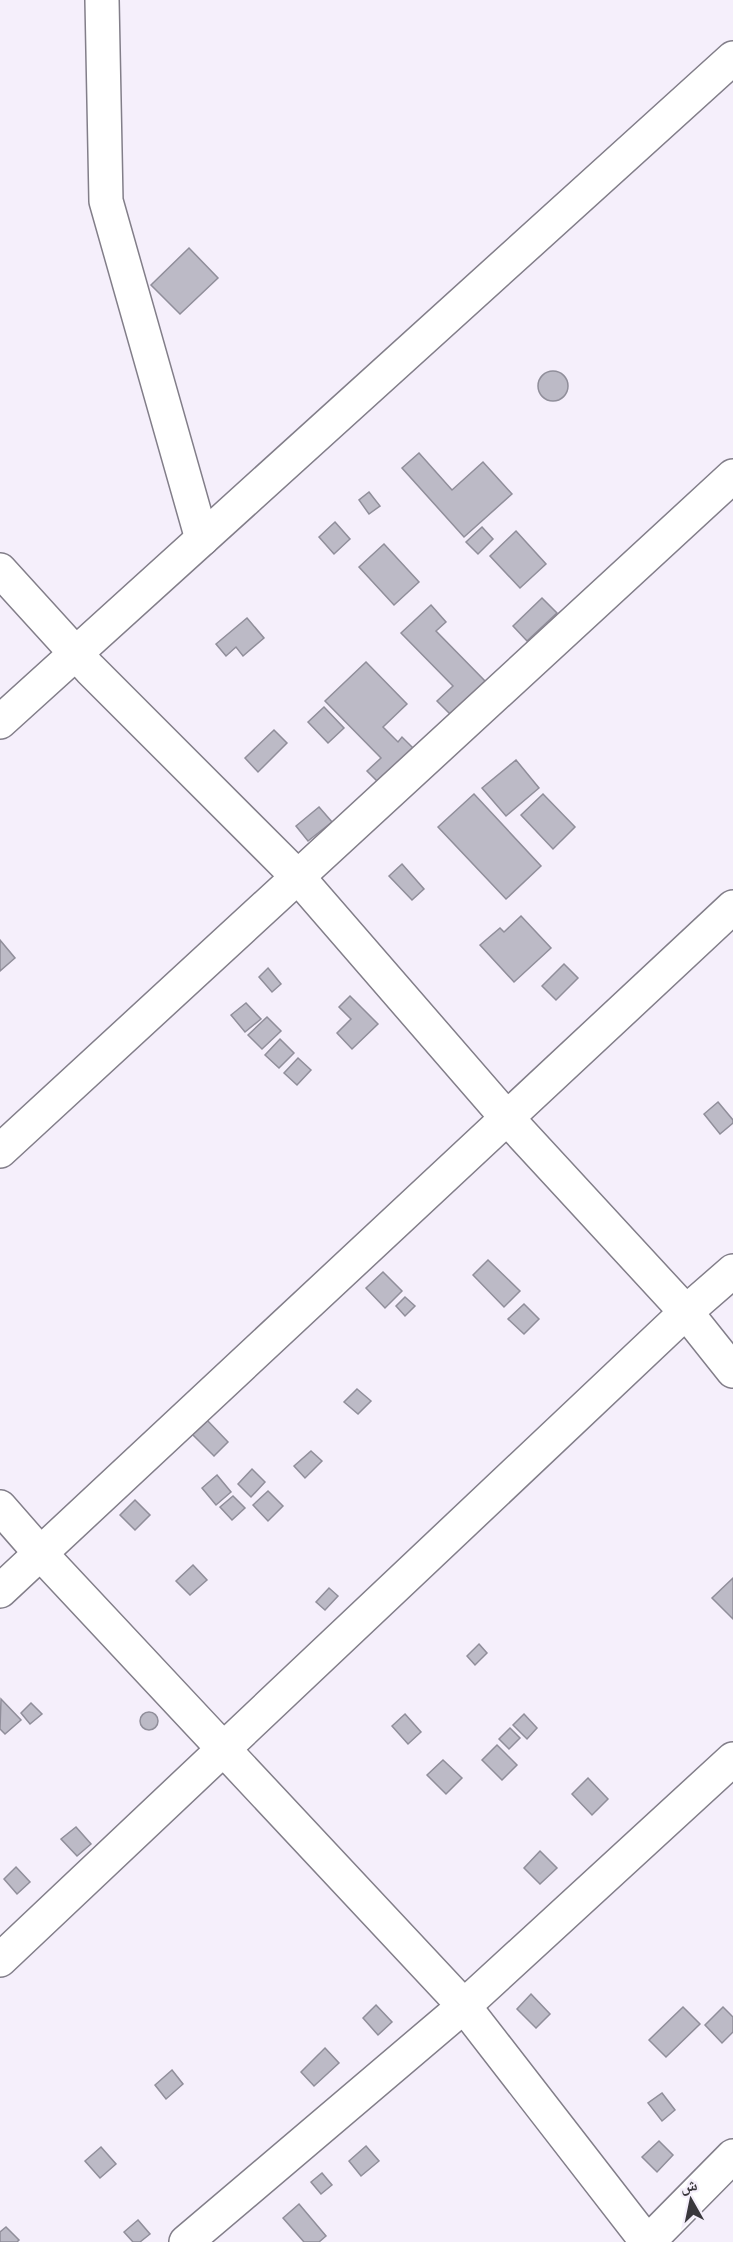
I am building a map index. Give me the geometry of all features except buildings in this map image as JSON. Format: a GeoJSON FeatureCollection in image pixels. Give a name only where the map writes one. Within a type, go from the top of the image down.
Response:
{"type":"FeatureCollection","features":[{"type":"Feature","properties":{"kind":"street"},"geometry":{"type":"LineString","coordinates":[[102,0],[106,201],[202,539]]}},
{"type":"Feature","properties":{"kind":"street"},"geometry":{"type":"LineString","coordinates":[[0,722],[733,58]]}},
{"type":"Feature","properties":{"kind":"street"},"geometry":{"type":"LineString","coordinates":[[0,1151],[733,476]]}},
{"type":"Feature","properties":{"kind":"street"},"geometry":{"type":"LineString","coordinates":[[0,570],[76,654],[298,877],[507,1118],[686,1312],[733,1371]]}},
{"type":"Feature","properties":{"kind":"street"},"geometry":{"type":"LineString","coordinates":[[0,1591],[733,907]]}},
{"type":"Feature","properties":{"kind":"street"},"geometry":{"type":"LineString","coordinates":[[0,1960],[686,1312],[733,1271]]}},
{"type":"Feature","properties":{"kind":"street"},"geometry":{"type":"LineString","coordinates":[[0,1507],[41,1554],[464,2006],[647,2242],[733,2156]]}},
{"type":"Feature","properties":{"kind":"street"},"geometry":{"type":"LineString","coordinates":[[186,2242],[464,2006],[733,1759]]}}]}
